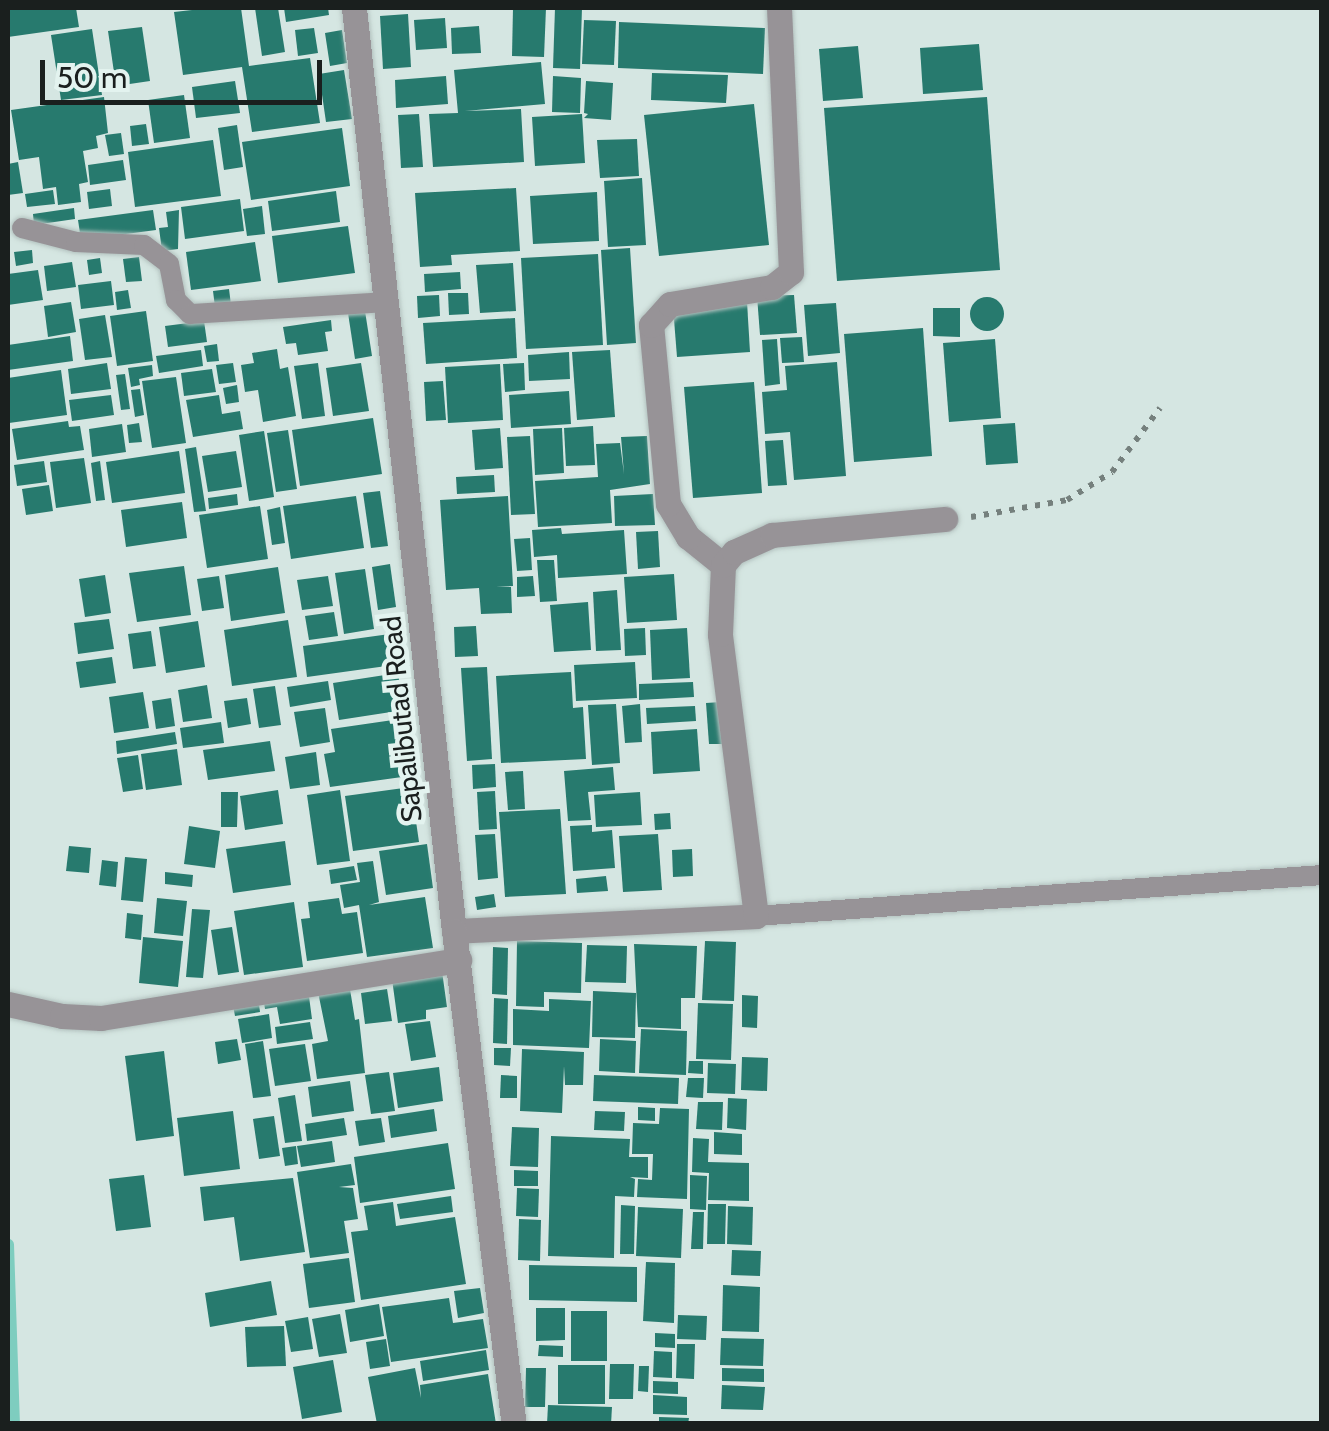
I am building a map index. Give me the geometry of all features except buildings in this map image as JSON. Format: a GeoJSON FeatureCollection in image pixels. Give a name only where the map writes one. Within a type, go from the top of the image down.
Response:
{"type":"FeatureCollection","features":[{"type":"Feature","properties":{"kind":"street","name":"Sapalibutad Road"},"geometry":{"type":"LineString","coordinates":[[354,8],[454,931],[514,1424]]}},
{"type":"Feature","properties":{"kind":"street"},"geometry":{"type":"LineString","coordinates":[[723,565],[688,537],[668,504],[650,325],[670,304],[772,287],[791,272],[779,8]]}},
{"type":"Feature","properties":{"kind":"street"},"geometry":{"type":"LineString","coordinates":[[454,931],[756,916],[720,634],[723,565],[734,552],[772,535],[945,519]]}},
{"type":"Feature","properties":{"kind":"street"},"geometry":{"type":"LineString","coordinates":[[12,1005],[62,1016],[101,1018],[459,960]]}},
{"type":"Feature","properties":{"kind":"lane"},"geometry":{"type":"LineString","coordinates":[[22,228],[76,242],[144,246],[169,264],[176,300],[190,314],[386,302]]}},
{"type":"Feature","properties":{"kind":"lane"},"geometry":{"type":"LineString","coordinates":[[756,916],[1322,875]]}},
{"type":"Feature","properties":{"kind":"path"},"geometry":{"type":"LineString","coordinates":[[945,519],[1067,500],[1112,472],[1160,408]]}},
{"type":"Feature","properties":{"kind":"waterway"},"geometry":{"type":"LineString","coordinates":[[8,1244],[14,1424]]}}]}
